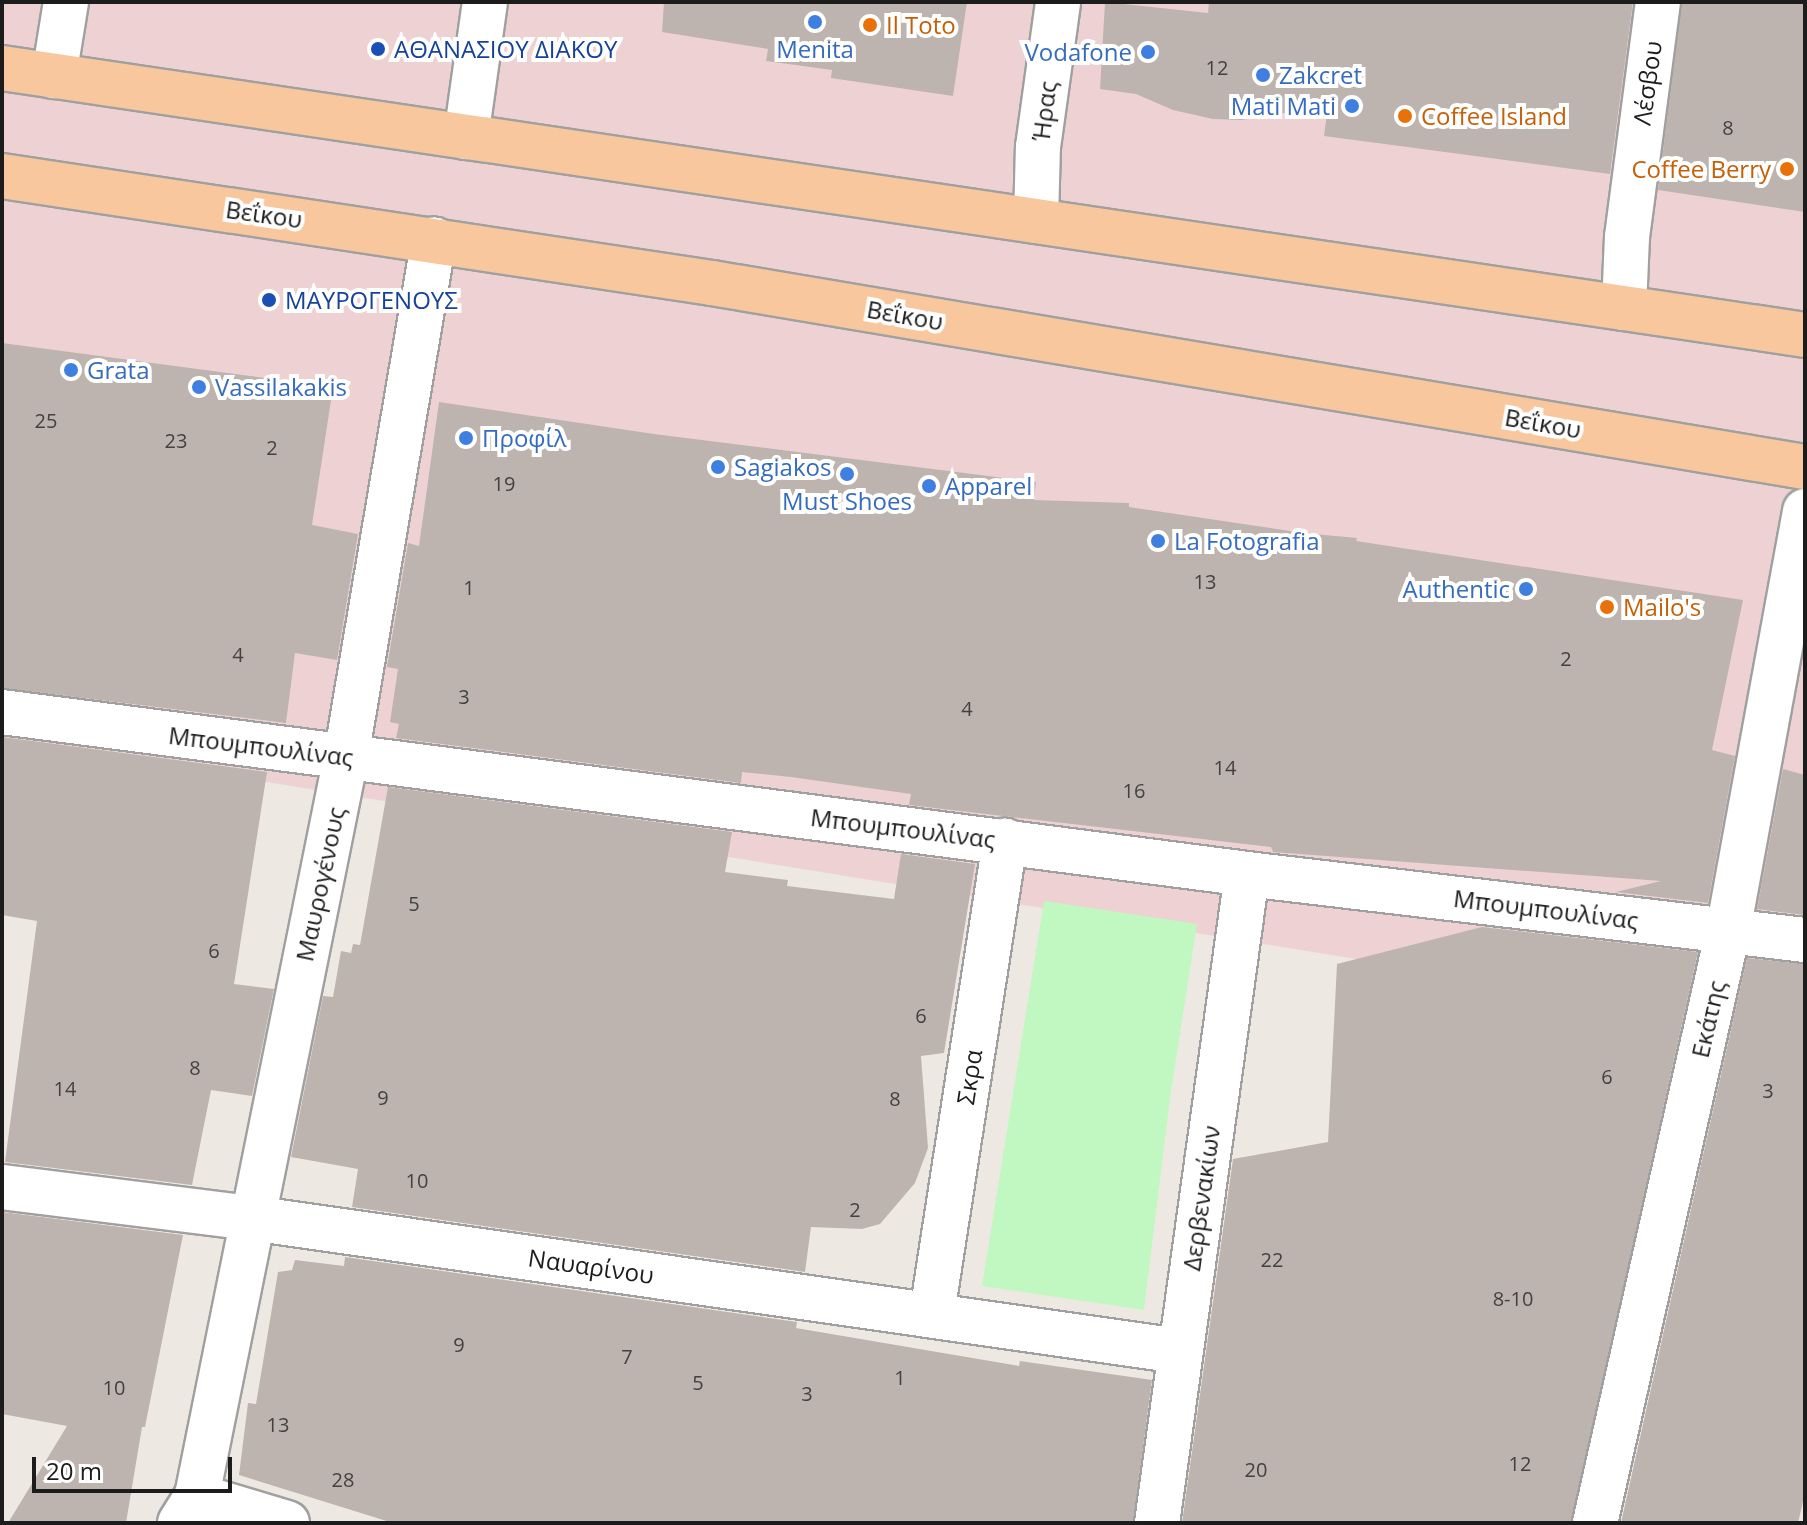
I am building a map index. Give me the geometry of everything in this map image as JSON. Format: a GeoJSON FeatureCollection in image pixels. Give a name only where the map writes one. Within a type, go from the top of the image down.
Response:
{"type":"FeatureCollection","features":[{"type":"Feature","properties":{"kind":"main road"},"geometry":{"type":"LineString","coordinates":[[2,68],[1805,335]]}},
{"type":"Feature","properties":{"kind":"main road","name":"Βεΐκου"},"geometry":{"type":"LineString","coordinates":[[2,176],[434,239],[1805,467]]}},
{"type":"Feature","properties":{"kind":"street"},"geometry":{"type":"LineString","coordinates":[[54,76],[66,2]]}},
{"type":"Feature","properties":{"kind":"street"},"geometry":{"type":"LineString","coordinates":[[466,137],[485,2]]}},
{"type":"Feature","properties":{"kind":"street","name":"Ήρας"},"geometry":{"type":"LineString","coordinates":[[1036,221],[1038,147],[1058,2]]}},
{"type":"Feature","properties":{"kind":"street","name":"Λέσβου"},"geometry":{"type":"LineString","coordinates":[[1624,308],[1627,237],[1658,2]]}},
{"type":"Feature","properties":{"kind":"street","name":"Μαυρογένους"},"geometry":{"type":"LineString","coordinates":[[189,1510],[346,757],[434,239]]}},
{"type":"Feature","properties":{"kind":"street","name":"Εκάτης"},"geometry":{"type":"LineString","coordinates":[[1595,1523],[1728,931],[1805,511]]}},
{"type":"Feature","properties":{"kind":"street","name":"Μπουμπουλίνας"},"geometry":{"type":"LineString","coordinates":[[2,712],[1247,874],[1805,940]]}},
{"type":"Feature","properties":{"kind":"street","name":"Σκρα"},"geometry":{"type":"LineString","coordinates":[[932,1313],[1005,841]]}},
{"type":"Feature","properties":{"kind":"street","name":"Δερβενακίων"},"geometry":{"type":"LineString","coordinates":[[1157,1523],[1247,874]]}},
{"type":"Feature","properties":{"kind":"street","name":"Ναυαρίνου"},"geometry":{"type":"LineString","coordinates":[[2,1187],[251,1218],[932,1313],[1179,1351]]}},
{"type":"Feature","properties":{"kind":"street"},"geometry":{"type":"LineString","coordinates":[[189,1510],[287,1523]]}},
{"type":"Feature","properties":{"kind":"shaded area"},"geometry":{"type":"Polygon","coordinates":[[[2,2],[1805,2],[1805,1032],[2,739],[2,2]]]}},
{"type":"Feature","properties":{"kind":"green space"},"geometry":{"type":"Polygon","coordinates":[[[1044,901],[1197,924],[1170,1098],[1144,1310],[982,1286],[1044,901]]]}},
{"type":"Feature","properties":{"kind":"building"},"geometry":{"type":"Polygon","coordinates":[[[664,2],[967,2],[953,96],[831,78],[832,70],[766,61],[768,49],[662,32],[664,2]]]}},
{"type":"Feature","properties":{"kind":"building"},"geometry":{"type":"Polygon","coordinates":[[[1105,2],[1208,13],[1209,2],[1633,2],[1610,174],[1324,136],[1328,106],[1242,120],[1213,119],[1173,110],[1136,94],[1100,89],[1105,2]]]}},
{"type":"Feature","properties":{"kind":"building"},"geometry":{"type":"Polygon","coordinates":[[[1682,2],[1805,2],[1805,212],[1658,190],[1682,2]]]}},
{"type":"Feature","properties":{"kind":"building"},"geometry":{"type":"Polygon","coordinates":[[[2,343],[333,387],[312,525],[358,534],[337,660],[295,653],[286,723],[2,688],[2,343]]]}},
{"type":"Feature","properties":{"kind":"building"},"geometry":{"type":"Polygon","coordinates":[[[439,402],[654,434],[1036,482],[1034,500],[1129,503],[1129,507],[1357,538],[1356,541],[1743,600],[1712,750],[1735,756],[1708,903],[1616,892],[1661,881],[1273,852],[1271,847],[909,805],[911,794],[791,777],[742,772],[741,783],[396,738],[399,724],[390,722],[398,669],[387,667],[408,543],[419,546],[439,402]]]}},
{"type":"Feature","properties":{"kind":"building"},"geometry":{"type":"Polygon","coordinates":[[[2,737],[267,772],[234,984],[274,989],[252,1096],[211,1090],[192,1185],[5,1162],[37,921],[2,915],[2,737]]]}},
{"type":"Feature","properties":{"kind":"building"},"geometry":{"type":"Polygon","coordinates":[[[1783,769],[1805,775],[1805,915],[1757,909],[1783,769]]]}},
{"type":"Feature","properties":{"kind":"building"},"geometry":{"type":"Polygon","coordinates":[[[388,787],[732,832],[725,872],[788,880],[787,886],[894,899],[901,854],[975,864],[944,1053],[921,1056],[928,1148],[915,1183],[880,1224],[862,1229],[811,1227],[805,1272],[352,1207],[358,1169],[291,1157],[323,996],[333,997],[341,951],[351,953],[353,944],[360,945],[388,787]]]}},
{"type":"Feature","properties":{"kind":"building"},"geometry":{"type":"Polygon","coordinates":[[[1482,927],[1698,952],[1571,1523],[1182,1523],[1233,1159],[1328,1142],[1337,964],[1482,927]]]}},
{"type":"Feature","properties":{"kind":"building"},"geometry":{"type":"Polygon","coordinates":[[[1747,958],[1805,964],[1805,1493],[1798,1523],[1621,1523],[1747,958]]]}},
{"type":"Feature","properties":{"kind":"building"},"geometry":{"type":"Polygon","coordinates":[[[2,1212],[183,1235],[145,1427],[142,1427],[126,1523],[8,1523],[67,1426],[2,1414],[2,1212]]]}},
{"type":"Feature","properties":{"kind":"building"},"geometry":{"type":"Polygon","coordinates":[[[345,1257],[797,1322],[796,1328],[1019,1366],[1020,1361],[1152,1380],[1133,1523],[393,1523],[239,1475],[248,1403],[256,1404],[278,1272],[292,1270],[295,1260],[344,1266],[345,1257]]]}},
{"type":"Feature","properties":{"kind":"place","name":"Menita"},"geometry":{"type":"Point","coordinates":[815,22]}},
{"type":"Feature","properties":{"kind":"place","name":"Il Toto"},"geometry":{"type":"Point","coordinates":[870,25]}},
{"type":"Feature","properties":{"kind":"place","name":"ΑΘΑΝΑΣΙΟΥ ΔΙΑΚΟΥ"},"geometry":{"type":"Point","coordinates":[378,49]}},
{"type":"Feature","properties":{"kind":"place","name":"Vodafone"},"geometry":{"type":"Point","coordinates":[1148,52]}},
{"type":"Feature","properties":{"kind":"place","name":"Zakcret"},"geometry":{"type":"Point","coordinates":[1263,75]}},
{"type":"Feature","properties":{"kind":"place","name":"Mati Mati"},"geometry":{"type":"Point","coordinates":[1352,106]}},
{"type":"Feature","properties":{"kind":"place","name":"Coffee Island"},"geometry":{"type":"Point","coordinates":[1405,116]}},
{"type":"Feature","properties":{"kind":"place","name":"Coffee Berry"},"geometry":{"type":"Point","coordinates":[1787,169]}},
{"type":"Feature","properties":{"kind":"place","name":"ΜΑΥΡΟΓΕΝΟΥΣ"},"geometry":{"type":"Point","coordinates":[269,300]}},
{"type":"Feature","properties":{"kind":"place","name":"Grata"},"geometry":{"type":"Point","coordinates":[71,370]}},
{"type":"Feature","properties":{"kind":"place","name":"Vassilakakis"},"geometry":{"type":"Point","coordinates":[199,387]}},
{"type":"Feature","properties":{"kind":"place","name":"Προφίλ"},"geometry":{"type":"Point","coordinates":[466,438]}},
{"type":"Feature","properties":{"kind":"place","name":"Sagiakos"},"geometry":{"type":"Point","coordinates":[718,467]}},
{"type":"Feature","properties":{"kind":"place","name":"Must Shoes"},"geometry":{"type":"Point","coordinates":[847,474]}},
{"type":"Feature","properties":{"kind":"place","name":"Apparel"},"geometry":{"type":"Point","coordinates":[929,486]}},
{"type":"Feature","properties":{"kind":"place","name":"La Fotografia"},"geometry":{"type":"Point","coordinates":[1158,541]}},
{"type":"Feature","properties":{"kind":"place","name":"Authentic"},"geometry":{"type":"Point","coordinates":[1526,589]}},
{"type":"Feature","properties":{"kind":"place","name":"Mailo's"},"geometry":{"type":"Point","coordinates":[1607,607]}}]}
